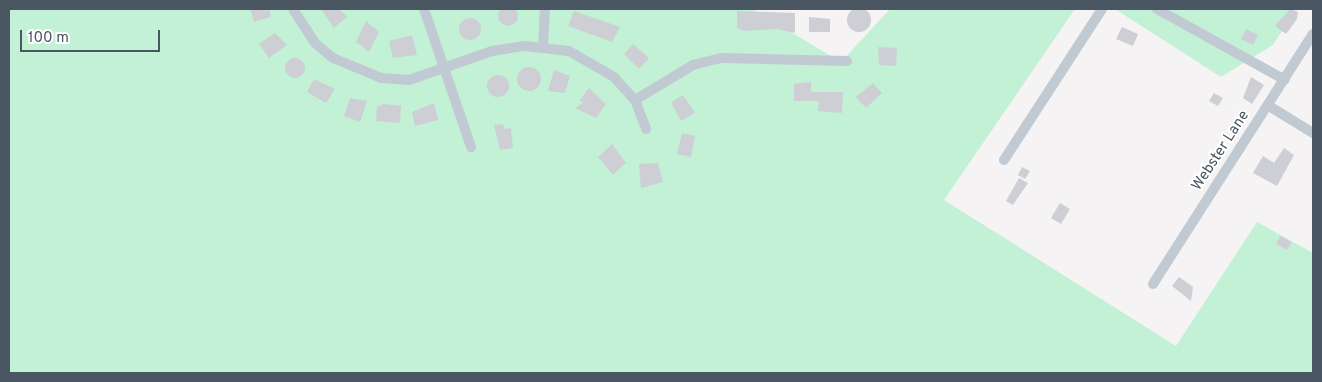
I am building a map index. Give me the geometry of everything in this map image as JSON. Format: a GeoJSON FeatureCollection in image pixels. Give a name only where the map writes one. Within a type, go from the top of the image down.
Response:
{"type":"FeatureCollection","features":[{"type":"Feature","properties":{"kind":"street"},"geometry":{"type":"LineString","coordinates":[[293,9],[315,43],[357,70],[409,80],[446,70],[492,51],[543,46],[593,62],[634,100],[646,129]]}},
{"type":"Feature","properties":{"kind":"street"},"geometry":{"type":"LineString","coordinates":[[424,9],[471,147]]}},
{"type":"Feature","properties":{"kind":"street"},"geometry":{"type":"LineString","coordinates":[[543,46],[545,9]]}},
{"type":"Feature","properties":{"kind":"street"},"geometry":{"type":"LineString","coordinates":[[1004,160],[1102,9]]}},
{"type":"Feature","properties":{"kind":"street"},"geometry":{"type":"LineString","coordinates":[[1157,9],[1285,80]]}},
{"type":"Feature","properties":{"kind":"street","name":"Webster Lane"},"geometry":{"type":"LineString","coordinates":[[1153,284],[1269,106],[1313,34]]}},
{"type":"Feature","properties":{"kind":"street"},"geometry":{"type":"LineString","coordinates":[[634,100],[693,65],[722,58],[847,61]]}},
{"type":"Feature","properties":{"kind":"street"},"geometry":{"type":"LineString","coordinates":[[1269,106],[1313,133]]}},
{"type":"Feature","properties":{"kind":"green space"},"geometry":{"type":"Polygon","coordinates":[[[9,9],[752,9],[841,62],[890,9],[1075,9],[944,200],[1176,346],[1257,222],[1313,253],[1313,373],[9,373],[9,9]]]}},
{"type":"Feature","properties":{"kind":"green space"},"geometry":{"type":"Polygon","coordinates":[[[1115,9],[1296,9],[1273,45],[1221,77],[1115,9]]]}},
{"type":"Feature","properties":{"kind":"building"},"geometry":{"type":"Polygon","coordinates":[[[508,6],[515,9],[518,16],[515,23],[508,26],[501,23],[498,16],[501,9],[508,6]]]}},
{"type":"Feature","properties":{"kind":"building"},"geometry":{"type":"Polygon","coordinates":[[[859,8],[864,9],[870,15],[870,25],[864,31],[859,32],[854,31],[848,25],[847,20],[848,15],[854,9],[859,8]]]}},
{"type":"Feature","properties":{"kind":"building"},"geometry":{"type":"Polygon","coordinates":[[[250,9],[269,9],[271,17],[254,22],[250,9]]]}},
{"type":"Feature","properties":{"kind":"building"},"geometry":{"type":"Polygon","coordinates":[[[321,9],[339,9],[347,17],[334,28],[321,9]]]}},
{"type":"Feature","properties":{"kind":"building"},"geometry":{"type":"Polygon","coordinates":[[[1290,9],[1298,12],[1297,19],[1286,34],[1275,26],[1290,9]]]}},
{"type":"Feature","properties":{"kind":"building"},"geometry":{"type":"Polygon","coordinates":[[[574,11],[620,27],[612,42],[568,26],[574,11]]]}},
{"type":"Feature","properties":{"kind":"building"},"geometry":{"type":"Polygon","coordinates":[[[737,11],[795,13],[795,33],[777,29],[743,31],[737,28],[737,11]]]}},
{"type":"Feature","properties":{"kind":"building"},"geometry":{"type":"Polygon","coordinates":[[[809,17],[830,19],[830,32],[809,32],[809,17]]]}},
{"type":"Feature","properties":{"kind":"building"},"geometry":{"type":"Polygon","coordinates":[[[470,18],[478,21],[481,29],[478,37],[470,40],[462,37],[459,29],[462,21],[470,18]]]}},
{"type":"Feature","properties":{"kind":"building"},"geometry":{"type":"Polygon","coordinates":[[[366,21],[379,32],[369,52],[356,42],[366,21]]]}},
{"type":"Feature","properties":{"kind":"building"},"geometry":{"type":"Polygon","coordinates":[[[1122,27],[1138,34],[1133,46],[1116,39],[1122,27]]]}},
{"type":"Feature","properties":{"kind":"building"},"geometry":{"type":"Polygon","coordinates":[[[1246,29],[1258,35],[1253,45],[1241,39],[1246,29]]]}},
{"type":"Feature","properties":{"kind":"building"},"geometry":{"type":"Polygon","coordinates":[[[275,33],[287,45],[269,58],[259,44],[275,33]]]}},
{"type":"Feature","properties":{"kind":"building"},"geometry":{"type":"Polygon","coordinates":[[[412,35],[417,55],[393,58],[389,41],[412,35]]]}},
{"type":"Feature","properties":{"kind":"building"},"geometry":{"type":"Polygon","coordinates":[[[633,44],[649,58],[639,69],[624,54],[633,44]]]}},
{"type":"Feature","properties":{"kind":"building"},"geometry":{"type":"Polygon","coordinates":[[[878,47],[897,48],[896,66],[879,65],[878,47]]]}},
{"type":"Feature","properties":{"kind":"building"},"geometry":{"type":"Polygon","coordinates":[[[295,58],[302,61],[305,68],[302,75],[295,78],[288,75],[285,68],[288,61],[295,58]]]}},
{"type":"Feature","properties":{"kind":"building"},"geometry":{"type":"Polygon","coordinates":[[[529,67],[537,71],[541,79],[537,87],[529,91],[521,87],[517,79],[521,71],[529,67]]]}},
{"type":"Feature","properties":{"kind":"building"},"geometry":{"type":"Polygon","coordinates":[[[554,70],[570,76],[565,93],[548,91],[554,70]]]}},
{"type":"Feature","properties":{"kind":"building"},"geometry":{"type":"Polygon","coordinates":[[[498,75],[506,78],[509,86],[506,94],[498,97],[490,94],[487,86],[490,78],[498,75]]]}},
{"type":"Feature","properties":{"kind":"building"},"geometry":{"type":"Polygon","coordinates":[[[1251,77],[1264,85],[1252,104],[1243,98],[1251,77]]]}},
{"type":"Feature","properties":{"kind":"building"},"geometry":{"type":"Polygon","coordinates":[[[314,79],[335,89],[326,103],[307,92],[314,79]]]}},
{"type":"Feature","properties":{"kind":"building"},"geometry":{"type":"Polygon","coordinates":[[[811,82],[811,92],[843,92],[842,113],[818,111],[819,101],[794,101],[794,84],[811,82]]]}},
{"type":"Feature","properties":{"kind":"building"},"geometry":{"type":"Polygon","coordinates":[[[873,83],[882,93],[866,108],[856,97],[873,83]]]}},
{"type":"Feature","properties":{"kind":"building"},"geometry":{"type":"Polygon","coordinates":[[[589,88],[606,104],[596,118],[575,108],[584,102],[579,101],[589,88]]]}},
{"type":"Feature","properties":{"kind":"building"},"geometry":{"type":"Polygon","coordinates":[[[1214,93],[1223,98],[1218,106],[1209,101],[1214,93]]]}},
{"type":"Feature","properties":{"kind":"building"},"geometry":{"type":"Polygon","coordinates":[[[683,95],[695,113],[681,121],[671,102],[683,95]]]}},
{"type":"Feature","properties":{"kind":"building"},"geometry":{"type":"Polygon","coordinates":[[[350,98],[367,101],[360,122],[344,116],[350,98]]]}},
{"type":"Feature","properties":{"kind":"building"},"geometry":{"type":"Polygon","coordinates":[[[434,103],[438,120],[415,126],[412,112],[434,103]]]}},
{"type":"Feature","properties":{"kind":"building"},"geometry":{"type":"Polygon","coordinates":[[[383,104],[401,106],[400,123],[376,121],[377,107],[383,104]]]}},
{"type":"Feature","properties":{"kind":"building"},"geometry":{"type":"Polygon","coordinates":[[[503,124],[504,129],[511,128],[513,148],[500,150],[494,125],[503,124]]]}},
{"type":"Feature","properties":{"kind":"building"},"geometry":{"type":"Polygon","coordinates":[[[682,133],[695,136],[691,157],[677,154],[682,133]]]}},
{"type":"Feature","properties":{"kind":"building"},"geometry":{"type":"Polygon","coordinates":[[[612,144],[626,163],[613,175],[598,157],[612,144]]]}},
{"type":"Feature","properties":{"kind":"building"},"geometry":{"type":"Polygon","coordinates":[[[1284,148],[1294,155],[1277,186],[1253,173],[1263,156],[1274,163],[1284,148]]]}},
{"type":"Feature","properties":{"kind":"building"},"geometry":{"type":"Polygon","coordinates":[[[658,163],[663,182],[641,188],[639,164],[658,163]]]}},
{"type":"Feature","properties":{"kind":"building"},"geometry":{"type":"Polygon","coordinates":[[[1022,167],[1030,171],[1025,179],[1018,175],[1022,167]]]}},
{"type":"Feature","properties":{"kind":"building"},"geometry":{"type":"Polygon","coordinates":[[[1019,178],[1028,183],[1013,205],[1006,201],[1019,178]]]}},
{"type":"Feature","properties":{"kind":"building"},"geometry":{"type":"Polygon","coordinates":[[[1060,203],[1070,209],[1061,224],[1051,218],[1060,203]]]}},
{"type":"Feature","properties":{"kind":"building"},"geometry":{"type":"Polygon","coordinates":[[[1280,236],[1292,242],[1287,250],[1276,244],[1280,236]]]}},
{"type":"Feature","properties":{"kind":"building"},"geometry":{"type":"Polygon","coordinates":[[[1179,277],[1193,287],[1191,301],[1172,286],[1179,277]]]}}]}
